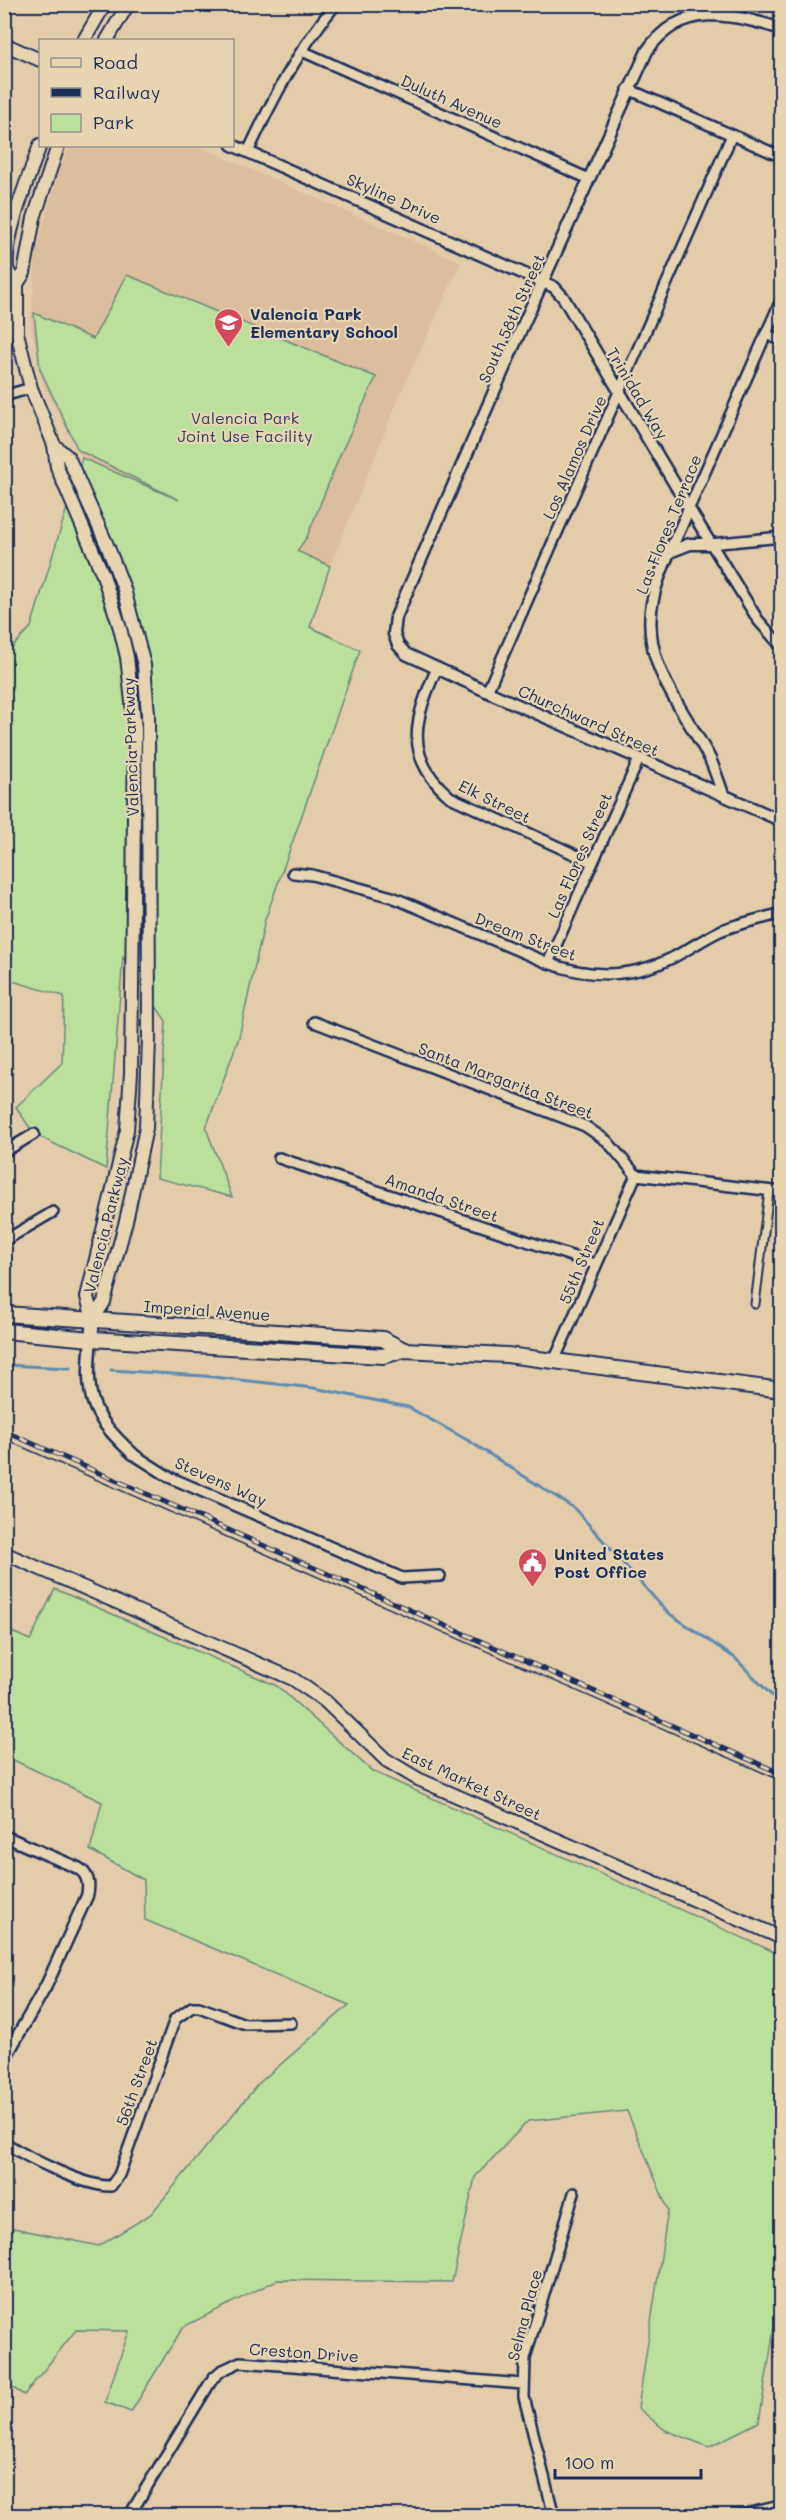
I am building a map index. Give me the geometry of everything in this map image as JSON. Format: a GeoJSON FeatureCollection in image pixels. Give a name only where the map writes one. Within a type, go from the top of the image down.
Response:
{"type":"FeatureCollection","features":[{"type":"Feature","properties":{"kind":"main road"},"geometry":{"type":"LineString","coordinates":[[85,39],[105,4]]}},
{"type":"Feature","properties":{"kind":"main road"},"geometry":{"type":"LineString","coordinates":[[108,39],[128,4]]}},
{"type":"Feature","properties":{"kind":"main road"},"geometry":{"type":"LineString","coordinates":[[4,44],[39,60]]}},
{"type":"Feature","properties":{"kind":"main road","name":"Valencia Parkway"},"geometry":{"type":"LineString","coordinates":[[39,147],[17,212],[8,253],[8,271],[17,333],[31,388],[54,445],[57,467],[104,575],[120,628],[127,657],[135,729],[131,1073],[128,1119],[87,1297],[93,1319]]}},
{"type":"Feature","properties":{"kind":"main road","name":"Valencia Parkway"},"geometry":{"type":"LineString","coordinates":[[11,284],[24,273],[34,218],[58,147]]}},
{"type":"Feature","properties":{"kind":"main road","name":"Valencia Parkway"},"geometry":{"type":"LineString","coordinates":[[54,445],[68,457],[124,589],[144,665],[148,714],[149,1015],[146,1128],[126,1221],[104,1302],[93,1319]]}},
{"type":"Feature","properties":{"kind":"main road","name":"Imperial Avenue"},"geometry":{"type":"LineString","coordinates":[[4,1314],[383,1339],[404,1350]]}},
{"type":"Feature","properties":{"kind":"main road","name":"Stevens Way"},"geometry":{"type":"LineString","coordinates":[[91,1340],[93,1319]]}},
{"type":"Feature","properties":{"kind":"main road","name":"Imperial Avenue"},"geometry":{"type":"LineString","coordinates":[[4,1331],[91,1340],[383,1356],[404,1350],[555,1359],[782,1390]]}},
{"type":"Feature","properties":{"kind":"main road","name":"East Market Street"},"geometry":{"type":"LineString","coordinates":[[4,1553],[293,1680],[325,1701],[386,1760],[418,1779],[782,1938]]}},
{"type":"Feature","properties":{"kind":"street"},"geometry":{"type":"LineString","coordinates":[[248,152],[274,97],[302,51],[336,4]]}},
{"type":"Feature","properties":{"kind":"street","name":"South 58th Street"},"geometry":{"type":"LineString","coordinates":[[394,634],[396,617],[542,282],[650,45],[675,25],[701,15],[719,13],[739,16],[782,29]]}},
{"type":"Feature","properties":{"kind":"street","name":"Duluth Avenue"},"geometry":{"type":"LineString","coordinates":[[302,51],[588,179]]}},
{"type":"Feature","properties":{"kind":"street"},"geometry":{"type":"LineString","coordinates":[[628,89],[782,157]]}},
{"type":"Feature","properties":{"kind":"street","name":"Los Alamos Drive"},"geometry":{"type":"LineString","coordinates":[[487,692],[732,135]]}},
{"type":"Feature","properties":{"kind":"street","name":"Skyline Drive"},"geometry":{"type":"LineString","coordinates":[[234,146],[542,282]]}},
{"type":"Feature","properties":{"kind":"street","name":"Trinidad Way"},"geometry":{"type":"LineString","coordinates":[[542,282],[554,287],[563,297],[710,544],[759,620],[782,647]]}},
{"type":"Feature","properties":{"kind":"street","name":"Las Flores Terrace"},"geometry":{"type":"LineString","coordinates":[[723,794],[710,760],[663,681],[651,645],[650,620],[653,595],[782,298]]}},
{"type":"Feature","properties":{"kind":"street"},"geometry":{"type":"LineString","coordinates":[[766,334],[782,341]]}},
{"type":"Feature","properties":{"kind":"street"},"geometry":{"type":"LineString","coordinates":[[4,396],[31,388]]}},
{"type":"Feature","properties":{"kind":"street"},"geometry":{"type":"LineString","coordinates":[[672,551],[690,544],[782,537]]}},
{"type":"Feature","properties":{"kind":"street","name":"Churchward Street"},"geometry":{"type":"LineString","coordinates":[[394,634],[398,645],[406,654],[487,692],[782,821]]}},
{"type":"Feature","properties":{"kind":"street","name":"Elk Street"},"geometry":{"type":"LineString","coordinates":[[437,668],[421,704],[417,724],[420,755],[435,783],[450,797],[591,862]]}},
{"type":"Feature","properties":{"kind":"street","name":"Las Flores Street"},"geometry":{"type":"LineString","coordinates":[[548,963],[591,862],[639,759]]}},
{"type":"Feature","properties":{"kind":"street","name":"Dream Street"},"geometry":{"type":"LineString","coordinates":[[293,873],[312,875],[392,897],[548,963],[571,971],[597,975],[617,974],[649,967],[671,959],[721,931],[782,913]]}},
{"type":"Feature","properties":{"kind":"street","name":"Santa Margarita Street"},"geometry":{"type":"LineString","coordinates":[[314,1022],[585,1126],[607,1140],[636,1175]]}},
{"type":"Feature","properties":{"kind":"street"},"geometry":{"type":"LineString","coordinates":[[4,1152],[34,1134]]}},
{"type":"Feature","properties":{"kind":"street","name":"Amanda Street"},"geometry":{"type":"LineString","coordinates":[[279,1158],[595,1264]]}},
{"type":"Feature","properties":{"kind":"street"},"geometry":{"type":"LineString","coordinates":[[636,1175],[782,1192]]}},
{"type":"Feature","properties":{"kind":"street","name":"55th Street"},"geometry":{"type":"LineString","coordinates":[[555,1359],[636,1175]]}},
{"type":"Feature","properties":{"kind":"street"},"geometry":{"type":"LineString","coordinates":[[755,1304],[769,1191]]}},
{"type":"Feature","properties":{"kind":"street"},"geometry":{"type":"LineString","coordinates":[[4,1241],[53,1212]]}},
{"type":"Feature","properties":{"kind":"street","name":"Stevens Way"},"geometry":{"type":"LineString","coordinates":[[91,1340],[89,1392],[101,1421],[133,1454],[169,1477],[402,1578],[440,1576]]}},
{"type":"Feature","properties":{"kind":"street"},"geometry":{"type":"LineString","coordinates":[[4,1836],[67,1863],[84,1873],[88,1881],[87,1896],[46,1986],[4,2060]]}},
{"type":"Feature","properties":{"kind":"street","name":"56th Street"},"geometry":{"type":"LineString","coordinates":[[4,2142],[24,2155],[90,2182],[111,2186],[119,2175],[175,2019],[192,2007],[199,2007],[245,2024],[291,2023]]}},
{"type":"Feature","properties":{"kind":"street","name":"Selma Place"},"geometry":{"type":"LineString","coordinates":[[554,2516],[523,2384],[525,2358],[574,2193]]}},
{"type":"Feature","properties":{"kind":"street","name":"Creston Drive"},"geometry":{"type":"LineString","coordinates":[[129,2516],[213,2378],[220,2371],[240,2362],[523,2384]]}},
{"type":"Feature","properties":{"kind":"street"},"geometry":{"type":"LineString","coordinates":[[740,2516],[782,2506]]}},
{"type":"Feature","properties":{"kind":"shaded area","name":"Valencia Park Elementary School"},"geometry":{"type":"Polygon","coordinates":[[[70,147],[200,147],[461,262],[403,388],[330,566],[82,458],[43,384],[31,326],[36,250],[60,167],[70,147]]]}},
{"type":"Feature","properties":{"kind":"green space","name":"Valencia Park Joint Use Facility"},"geometry":{"type":"Polygon","coordinates":[[[127,275],[376,377],[340,455],[307,537],[297,551],[330,566],[310,627],[360,650],[265,920],[239,1037],[206,1128],[232,1197],[157,1178],[166,1021],[123,957],[106,1169],[34,1134],[16,1107],[62,1063],[64,996],[5,979],[4,656],[31,627],[82,458],[179,500],[78,450],[40,369],[34,313],[93,339],[127,275]]]}},
{"type":"Feature","properties":{"kind":"green space"},"geometry":{"type":"Polygon","coordinates":[[[55,1589],[277,1686],[372,1771],[781,1955],[781,2285],[759,2422],[709,2447],[665,2430],[638,2408],[668,2210],[627,2111],[528,2121],[475,2177],[452,2282],[277,2280],[183,2327],[131,2412],[105,2402],[129,2331],[76,2330],[24,2395],[5,2383],[4,2264],[13,2228],[99,2246],[151,2214],[258,2084],[349,2005],[145,1920],[144,1880],[90,1850],[102,1802],[5,1756],[5,1629],[30,1640],[55,1589]]]}},
{"type":"Feature","properties":{"kind":"waterway"},"geometry":{"type":"LineString","coordinates":[[4,1365],[70,1368]]}},
{"type":"Feature","properties":{"kind":"waterway"},"geometry":{"type":"LineString","coordinates":[[111,1370],[204,1376],[314,1388],[408,1407],[469,1441],[574,1508],[667,1612],[735,1658],[782,1706]]}},
{"type":"Feature","properties":{"kind":"tram line"},"geometry":{"type":"LineString","coordinates":[[4,1439],[782,1781]]}},
{"type":"Feature","properties":{"kind":"railway"},"geometry":{"type":"LineString","coordinates":[[4,1431],[782,1774]]}},
{"type":"Feature","properties":{"kind":"place","name":"Valencia Park Elementary School"},"geometry":{"type":"Point","coordinates":[229,348]}},
{"type":"Feature","properties":{"kind":"place","name":"United States Post Office"},"geometry":{"type":"Point","coordinates":[533,1588]}}]}
